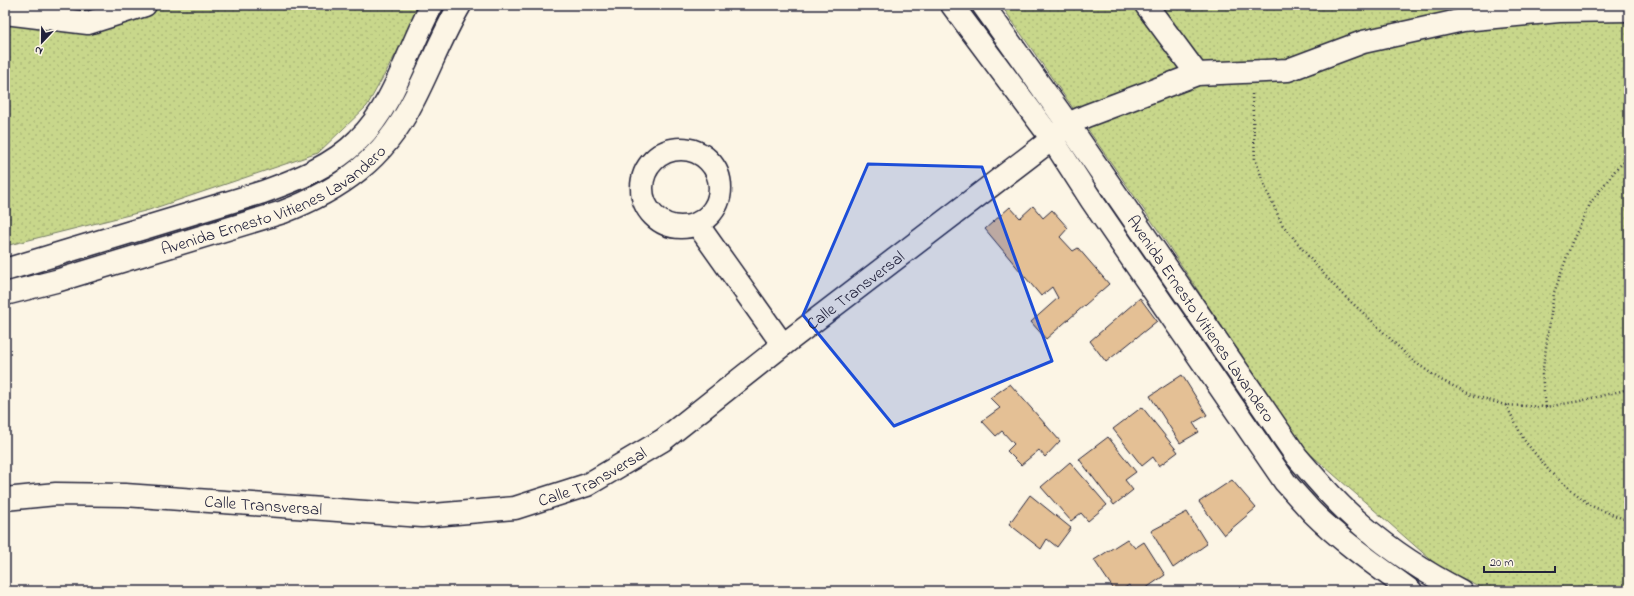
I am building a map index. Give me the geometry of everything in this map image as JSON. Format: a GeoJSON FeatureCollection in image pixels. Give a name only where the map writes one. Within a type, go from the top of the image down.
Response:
{"type":"FeatureCollection","features":[{"type":"Feature","properties":{"kind":"street"},"geometry":{"type":"LineString","coordinates":[[5,13],[88,23],[145,5]]}},
{"type":"Feature","properties":{"kind":"street","name":"Avenida Ernesto Vitienes Lavandero"},"geometry":{"type":"LineString","coordinates":[[5,270],[263,192],[296,180],[334,160],[358,140],[378,116],[394,87],[432,5]]}},
{"type":"Feature","properties":{"kind":"street","name":"Avenida Ernesto Vitienes Lavandero"},"geometry":{"type":"LineString","coordinates":[[5,294],[56,281],[283,212],[309,202],[349,179],[384,147],[412,104],[442,37],[460,5]]}},
{"type":"Feature","properties":{"kind":"street","name":"Avenida Ernesto Vitienes Lavandero"},"geometry":{"type":"LineString","coordinates":[[952,5],[1052,139],[1097,208],[1285,482],[1312,512],[1364,556],[1411,591]]}},
{"type":"Feature","properties":{"kind":"street","name":"Avenida Ernesto Vitienes Lavandero"},"geometry":{"type":"LineString","coordinates":[[983,5],[1068,124],[1297,457],[1332,496],[1362,526],[1399,554],[1436,578],[1461,591]]}},
{"type":"Feature","properties":{"kind":"street"},"geometry":{"type":"LineString","coordinates":[[1146,5],[1197,74]]}},
{"type":"Feature","properties":{"kind":"street","name":"Calle Transversal"},"geometry":{"type":"LineString","coordinates":[[5,499],[56,494],[125,495],[422,516],[515,508],[587,485],[663,440],[1052,139],[1068,124],[1197,74],[1288,70],[1363,42],[1463,20],[1559,11],[1629,10]]}},
{"type":"Feature","properties":{"kind":"street"},"geometry":{"type":"LineString","coordinates":[[296,180],[309,202]]}},
{"type":"Feature","properties":{"kind":"street"},"geometry":{"type":"LineString","coordinates":[[697,224],[784,345]]}},
{"type":"Feature","properties":{"kind":"street"},"geometry":{"type":"LineString","coordinates":[[1243,421],[1263,407]]}},
{"type":"Feature","properties":{"kind":"path"},"geometry":{"type":"LineString","coordinates":[[1251,71],[1255,159],[1266,189],[1282,224],[1341,293],[1369,318],[1412,361],[1442,380],[1472,395],[1505,405],[1546,408],[1629,389]]}},
{"type":"Feature","properties":{"kind":"path"},"geometry":{"type":"LineString","coordinates":[[1546,408],[1542,375],[1554,293],[1572,242],[1591,202],[1617,168],[1629,158]]}},
{"type":"Feature","properties":{"kind":"path"},"geometry":{"type":"LineString","coordinates":[[1505,405],[1524,440],[1551,473],[1591,506],[1629,521]]}},
{"type":"Feature","properties":{"kind":"highlighted area"},"geometry":{"type":"Polygon","coordinates":[[[868,164],[982,167],[1052,361],[894,426],[803,315],[868,164]]]}},
{"type":"Feature","properties":{"kind":"green space"},"geometry":{"type":"Polygon","coordinates":[[[5,5],[423,5],[367,106],[318,153],[149,210],[5,246],[5,5]]]}},
{"type":"Feature","properties":{"kind":"green space"},"geometry":{"type":"Polygon","coordinates":[[[1001,5],[1629,5],[1629,591],[1489,591],[1438,566],[1300,445],[1158,230],[1001,5]]]}},
{"type":"Feature","properties":{"kind":"building"},"geometry":{"type":"Polygon","coordinates":[[[1033,206],[1043,218],[1052,210],[1068,228],[1060,237],[1073,251],[1078,248],[1109,284],[1046,339],[1031,322],[1058,298],[1052,287],[1041,296],[985,229],[1010,207],[1020,218],[1033,206]]]}},
{"type":"Feature","properties":{"kind":"building"},"geometry":{"type":"Polygon","coordinates":[[[1140,298],[1157,321],[1106,362],[1090,341],[1140,298]]]}},
{"type":"Feature","properties":{"kind":"building"},"geometry":{"type":"Polygon","coordinates":[[[1182,375],[1207,415],[1193,423],[1199,432],[1180,443],[1150,396],[1182,375]]]}},
{"type":"Feature","properties":{"kind":"building"},"geometry":{"type":"Polygon","coordinates":[[[1010,384],[1060,441],[1045,457],[1039,450],[1021,465],[1007,451],[1014,444],[1002,431],[996,436],[982,421],[1000,408],[990,398],[1010,384]]]}},
{"type":"Feature","properties":{"kind":"building"},"geometry":{"type":"Polygon","coordinates":[[[1142,407],[1178,452],[1159,466],[1153,457],[1142,466],[1113,429],[1142,407]]]}},
{"type":"Feature","properties":{"kind":"building"},"geometry":{"type":"Polygon","coordinates":[[[1108,437],[1136,472],[1125,480],[1133,490],[1114,505],[1079,459],[1108,437]]]}},
{"type":"Feature","properties":{"kind":"building"},"geometry":{"type":"Polygon","coordinates":[[[1070,462],[1107,505],[1088,521],[1081,513],[1071,521],[1041,487],[1070,462]]]}},
{"type":"Feature","properties":{"kind":"building"},"geometry":{"type":"Polygon","coordinates":[[[1232,480],[1256,508],[1224,535],[1199,502],[1232,480]]]}},
{"type":"Feature","properties":{"kind":"building"},"geometry":{"type":"Polygon","coordinates":[[[1030,495],[1071,528],[1057,547],[1047,539],[1041,549],[1009,524],[1030,495]]]}},
{"type":"Feature","properties":{"kind":"building"},"geometry":{"type":"Polygon","coordinates":[[[1187,512],[1207,544],[1173,568],[1151,531],[1187,512]]]}},
{"type":"Feature","properties":{"kind":"building"},"geometry":{"type":"Polygon","coordinates":[[[1127,539],[1135,548],[1144,542],[1165,575],[1142,591],[1134,591],[1129,585],[1120,591],[1115,591],[1094,560],[1127,539]]]}}]}
